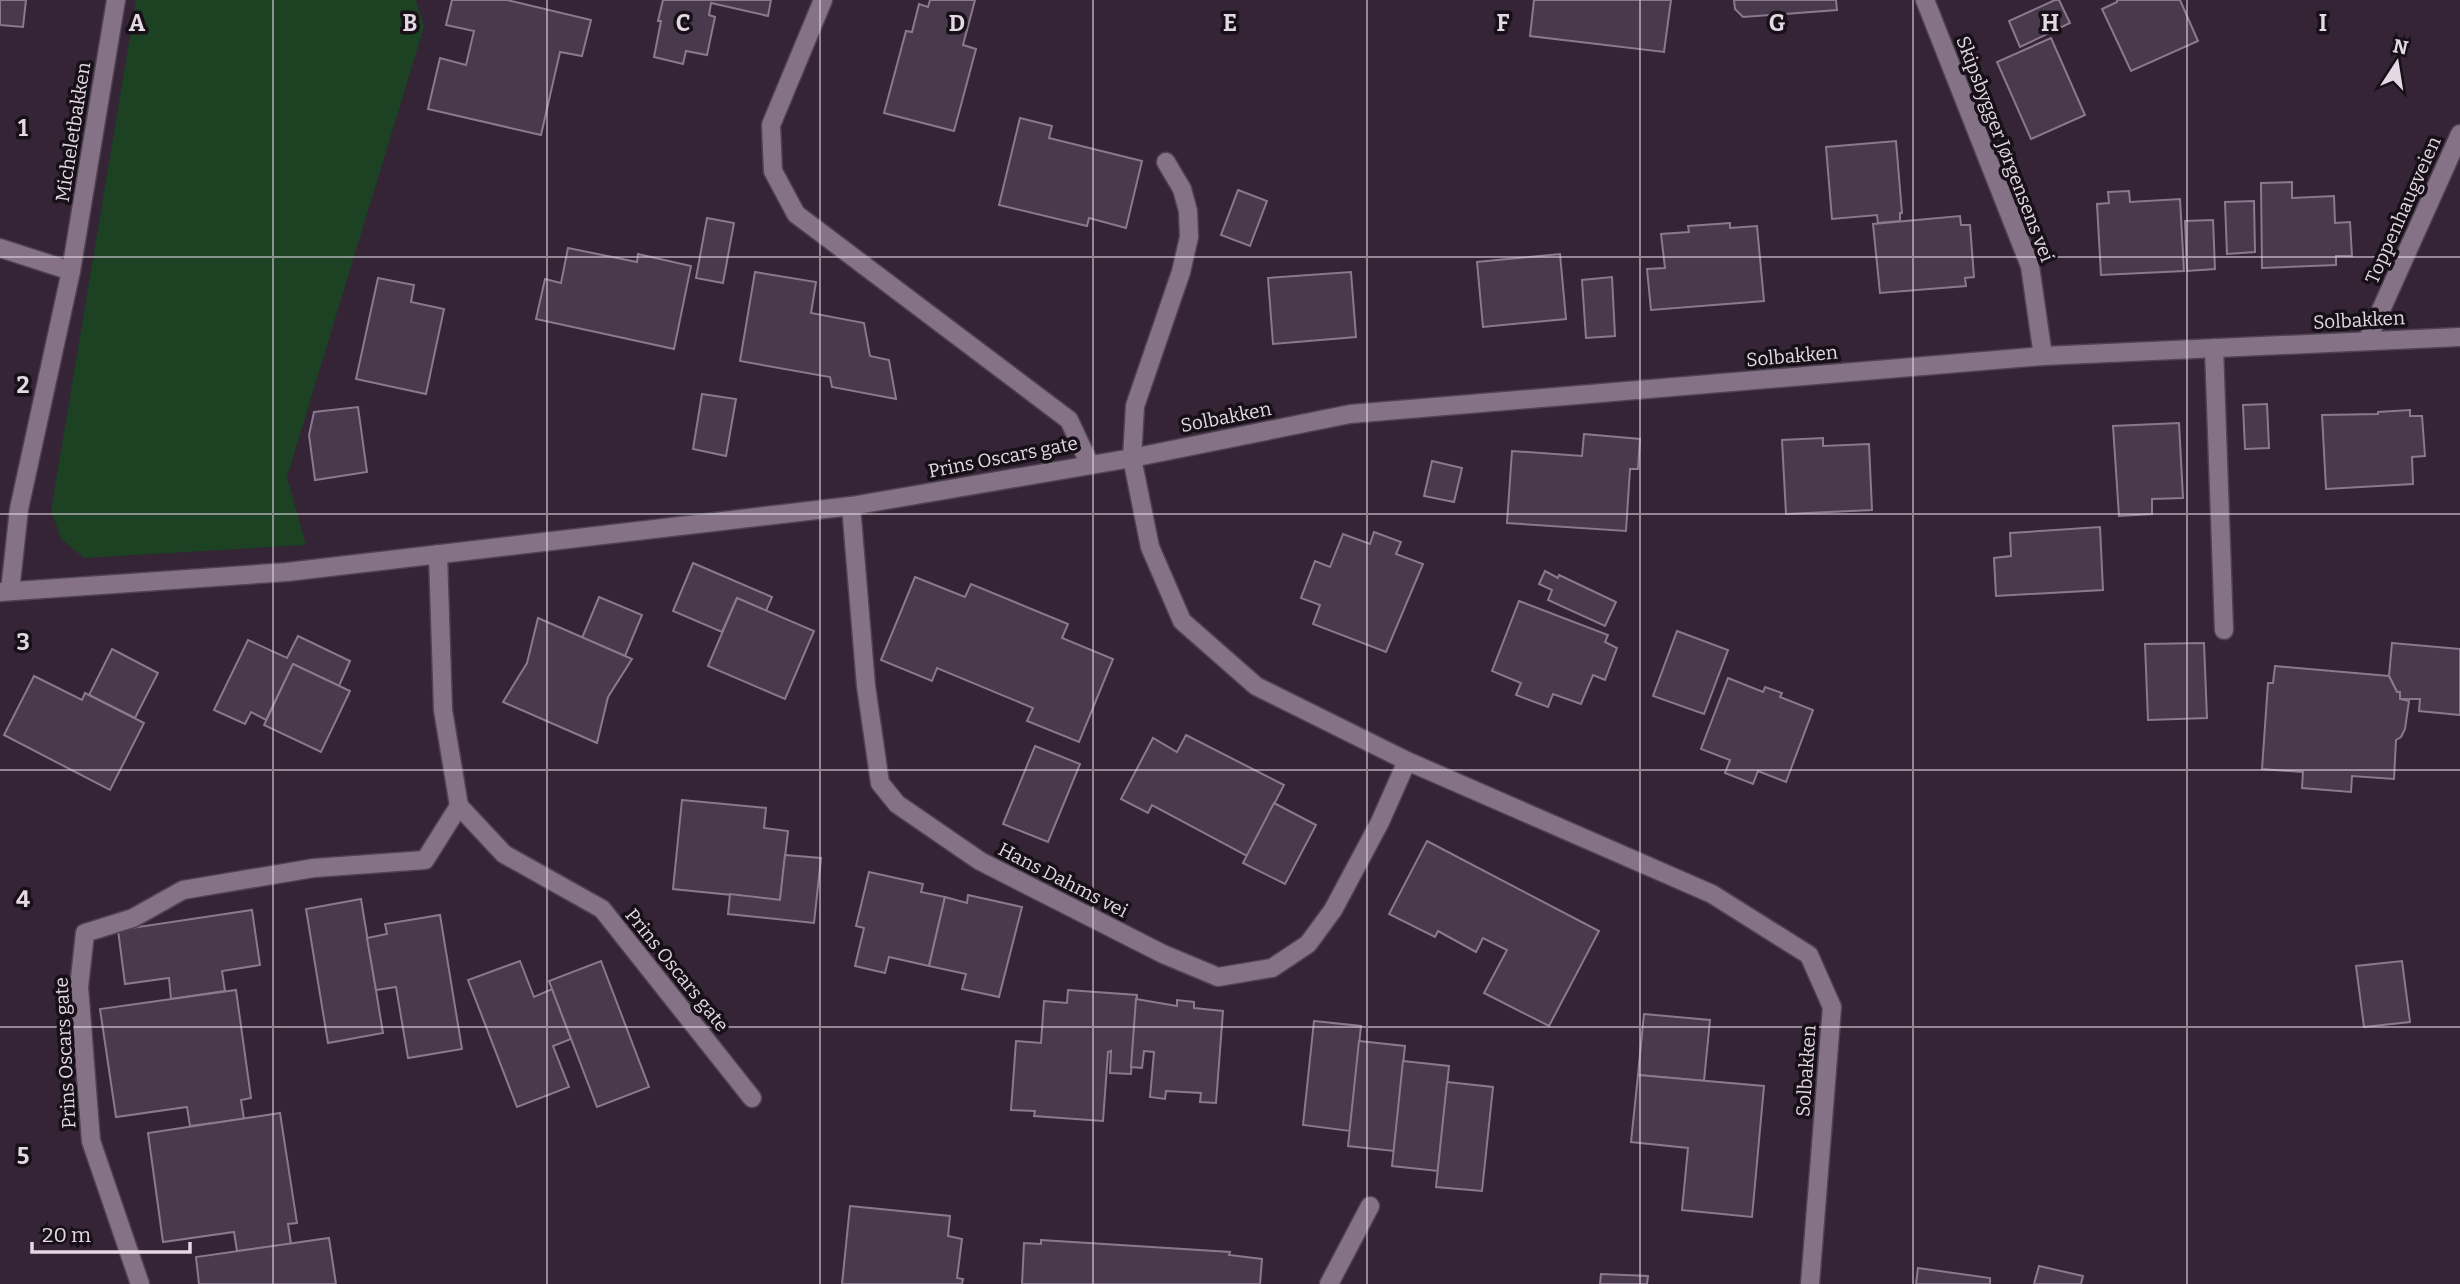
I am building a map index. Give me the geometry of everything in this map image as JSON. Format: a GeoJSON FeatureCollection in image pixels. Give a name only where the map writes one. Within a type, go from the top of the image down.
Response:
{"type":"FeatureCollection","features":[{"type":"Feature","properties":{"kind":"street","name":"Micheletbakken"},"geometry":{"type":"LineString","coordinates":[[5,591],[19,509],[71,271],[116,0]]}},
{"type":"Feature","properties":{"kind":"street","name":"Prins Oscars gate"},"geometry":{"type":"LineString","coordinates":[[5,591],[287,572],[852,506],[1090,465],[1069,420],[796,214],[773,171],[771,125],[823,0]]}},
{"type":"Feature","properties":{"kind":"street","name":"Skipsbygger Jørgensens vei"},"geometry":{"type":"LineString","coordinates":[[1925,0],[2030,266],[2043,356]]}},
{"type":"Feature","properties":{"kind":"street","name":"Toppenhaugveien"},"geometry":{"type":"LineString","coordinates":[[2367,341],[2460,134]]}},
{"type":"Feature","properties":{"kind":"street","name":"Solbakken"},"geometry":{"type":"LineString","coordinates":[[1166,162],[1182,189],[1188,211],[1189,237],[1181,272],[1135,406],[1132,458],[1150,547],[1182,621],[1256,686],[1407,761],[1712,894],[1809,955],[1832,1007],[1810,1284]]}},
{"type":"Feature","properties":{"kind":"street"},"geometry":{"type":"LineString","coordinates":[[0,248],[71,271]]}},
{"type":"Feature","properties":{"kind":"street","name":"Solbakken"},"geometry":{"type":"LineString","coordinates":[[1090,465],[1350,414],[2043,356],[2460,337]]}},
{"type":"Feature","properties":{"kind":"street"},"geometry":{"type":"LineString","coordinates":[[2214,348],[2224,630]]}},
{"type":"Feature","properties":{"kind":"street","name":"Hans Dahms vei"},"geometry":{"type":"LineString","coordinates":[[852,506],[866,686],[880,783],[897,804],[980,861],[1163,954],[1218,976],[1272,968],[1308,944],[1333,910],[1407,761]]}},
{"type":"Feature","properties":{"kind":"street"},"geometry":{"type":"LineString","coordinates":[[438,554],[443,710],[459,806]]}},
{"type":"Feature","properties":{"kind":"street","name":"Prins Oscars gate"},"geometry":{"type":"LineString","coordinates":[[140,1284],[91,1141],[79,987],[85,933],[133,918],[183,890],[314,868],[425,860],[459,806],[505,854],[602,909],[752,1098]]}},
{"type":"Feature","properties":{"kind":"street"},"geometry":{"type":"LineString","coordinates":[[1329,1284],[1370,1206]]}},
{"type":"Feature","properties":{"kind":"green space"},"geometry":{"type":"Polygon","coordinates":[[[136,0],[416,0],[424,27],[287,477],[306,545],[84,558],[61,539],[51,510],[136,0]]]}},
{"type":"Feature","properties":{"kind":"building"},"geometry":{"type":"Polygon","coordinates":[[[0,0],[26,0],[23,27],[0,25],[0,0]]]}},
{"type":"Feature","properties":{"kind":"building"},"geometry":{"type":"Polygon","coordinates":[[[452,0],[507,0],[591,20],[582,56],[560,52],[541,135],[428,109],[440,58],[466,65],[474,31],[446,25],[452,0]]]}},
{"type":"Feature","properties":{"kind":"building"},"geometry":{"type":"Polygon","coordinates":[[[663,0],[771,0],[768,16],[711,3],[709,15],[715,17],[707,55],[686,51],[683,64],[654,57],[663,0]]]}},
{"type":"Feature","properties":{"kind":"building"},"geometry":{"type":"Polygon","coordinates":[[[930,0],[975,0],[963,45],[976,49],[954,131],[884,113],[906,31],[912,32],[919,4],[928,7],[930,0]]]}},
{"type":"Feature","properties":{"kind":"building"},"geometry":{"type":"Polygon","coordinates":[[[1534,0],[1671,0],[1664,52],[1530,36],[1534,0]]]}},
{"type":"Feature","properties":{"kind":"building"},"geometry":{"type":"Polygon","coordinates":[[[1734,0],[1836,0],[1837,10],[1743,17],[1735,9],[1734,0]]]}},
{"type":"Feature","properties":{"kind":"building"},"geometry":{"type":"Polygon","coordinates":[[[2059,0],[2070,23],[2020,47],[2009,21],[2059,0]]]}},
{"type":"Feature","properties":{"kind":"building"},"geometry":{"type":"Polygon","coordinates":[[[2117,0],[2180,0],[2198,41],[2131,71],[2102,9],[2117,0]]]}},
{"type":"Feature","properties":{"kind":"building"},"geometry":{"type":"Polygon","coordinates":[[[2051,38],[2085,115],[2031,139],[1997,62],[2051,38]]]}},
{"type":"Feature","properties":{"kind":"building"},"geometry":{"type":"Polygon","coordinates":[[[1020,118],[1052,126],[1049,138],[1142,161],[1126,228],[1089,218],[1087,226],[999,205],[1020,118]]]}},
{"type":"Feature","properties":{"kind":"building"},"geometry":{"type":"Polygon","coordinates":[[[1896,141],[1902,213],[1900,221],[1878,223],[1877,215],[1832,219],[1826,147],[1896,141]]]}},
{"type":"Feature","properties":{"kind":"building"},"geometry":{"type":"Polygon","coordinates":[[[2292,182],[2292,198],[2334,196],[2335,223],[2350,222],[2352,256],[2336,256],[2336,265],[2262,268],[2261,183],[2292,182]]]}},
{"type":"Feature","properties":{"kind":"building"},"geometry":{"type":"Polygon","coordinates":[[[1238,190],[1267,201],[1250,246],[1221,235],[1238,190]]]}},
{"type":"Feature","properties":{"kind":"building"},"geometry":{"type":"Polygon","coordinates":[[[2129,191],[2130,202],[2180,199],[2184,271],[2101,275],[2097,204],[2109,203],[2108,192],[2129,191]]]}},
{"type":"Feature","properties":{"kind":"building"},"geometry":{"type":"Polygon","coordinates":[[[2254,201],[2255,252],[2227,254],[2225,202],[2254,201]]]}},
{"type":"Feature","properties":{"kind":"building"},"geometry":{"type":"Polygon","coordinates":[[[1960,216],[1961,225],[1970,225],[1974,277],[1965,278],[1966,286],[1880,293],[1873,224],[1960,216]]]}},
{"type":"Feature","properties":{"kind":"building"},"geometry":{"type":"Polygon","coordinates":[[[707,218],[734,223],[723,283],[696,278],[707,218]]]}},
{"type":"Feature","properties":{"kind":"building"},"geometry":{"type":"Polygon","coordinates":[[[2213,220],[2215,269],[2187,271],[2185,221],[2213,220]]]}},
{"type":"Feature","properties":{"kind":"building"},"geometry":{"type":"Polygon","coordinates":[[[1730,223],[1730,228],[1757,226],[1764,301],[1651,310],[1647,269],[1665,268],[1661,234],[1689,232],[1688,226],[1730,223]]]}},
{"type":"Feature","properties":{"kind":"building"},"geometry":{"type":"Polygon","coordinates":[[[568,248],[637,262],[638,254],[691,266],[674,349],[536,319],[545,279],[561,283],[568,248]]]}},
{"type":"Feature","properties":{"kind":"building"},"geometry":{"type":"Polygon","coordinates":[[[1560,254],[1566,319],[1483,327],[1477,262],[1560,254]]]}},
{"type":"Feature","properties":{"kind":"building"},"geometry":{"type":"Polygon","coordinates":[[[755,272],[816,282],[811,313],[864,323],[870,356],[889,360],[896,399],[832,387],[830,377],[740,361],[755,272]]]}},
{"type":"Feature","properties":{"kind":"building"},"geometry":{"type":"Polygon","coordinates":[[[1351,272],[1356,337],[1273,344],[1268,278],[1351,272]]]}},
{"type":"Feature","properties":{"kind":"building"},"geometry":{"type":"Polygon","coordinates":[[[1612,277],[1615,336],[1586,338],[1582,280],[1612,277]]]}},
{"type":"Feature","properties":{"kind":"building"},"geometry":{"type":"Polygon","coordinates":[[[378,278],[414,285],[411,302],[444,309],[426,394],[356,379],[378,278]]]}},
{"type":"Feature","properties":{"kind":"building"},"geometry":{"type":"Polygon","coordinates":[[[702,394],[736,399],[726,456],[693,449],[702,394]]]}},
{"type":"Feature","properties":{"kind":"building"},"geometry":{"type":"Polygon","coordinates":[[[2267,404],[2269,448],[2245,449],[2243,405],[2267,404]]]}},
{"type":"Feature","properties":{"kind":"building"},"geometry":{"type":"Polygon","coordinates":[[[358,407],[367,472],[315,480],[309,435],[314,412],[358,407]]]}},
{"type":"Feature","properties":{"kind":"building"},"geometry":{"type":"Polygon","coordinates":[[[2410,410],[2410,416],[2422,416],[2425,456],[2412,457],[2413,484],[2326,489],[2322,415],[2378,414],[2410,410]]]}},
{"type":"Feature","properties":{"kind":"building"},"geometry":{"type":"Polygon","coordinates":[[[2179,423],[2183,498],[2152,499],[2152,514],[2119,516],[2113,426],[2179,423]]]}},
{"type":"Feature","properties":{"kind":"building"},"geometry":{"type":"Polygon","coordinates":[[[1584,434],[1640,439],[1638,469],[1630,469],[1626,531],[1507,523],[1512,451],[1582,456],[1584,434]]]}},
{"type":"Feature","properties":{"kind":"building"},"geometry":{"type":"Polygon","coordinates":[[[1823,438],[1823,446],[1869,444],[1872,510],[1786,514],[1782,440],[1823,438]]]}},
{"type":"Feature","properties":{"kind":"building"},"geometry":{"type":"Polygon","coordinates":[[[1432,461],[1462,468],[1454,502],[1424,496],[1432,461]]]}},
{"type":"Feature","properties":{"kind":"building"},"geometry":{"type":"Polygon","coordinates":[[[2100,527],[2103,590],[1996,596],[1994,558],[2011,556],[2010,533],[2100,527]]]}},
{"type":"Feature","properties":{"kind":"building"},"geometry":{"type":"Polygon","coordinates":[[[1374,532],[1401,542],[1396,554],[1423,564],[1386,652],[1313,624],[1320,605],[1301,598],[1315,561],[1330,567],[1343,534],[1370,544],[1374,532]]]}},
{"type":"Feature","properties":{"kind":"building"},"geometry":{"type":"Polygon","coordinates":[[[693,563],[772,597],[766,611],[737,598],[722,632],[673,611],[693,563]]]}},
{"type":"Feature","properties":{"kind":"building"},"geometry":{"type":"Polygon","coordinates":[[[1545,571],[1616,602],[1605,626],[1548,600],[1552,590],[1539,584],[1545,571]]]}},
{"type":"Feature","properties":{"kind":"building"},"geometry":{"type":"Polygon","coordinates":[[[915,577],[965,597],[971,584],[1068,624],[1062,638],[1113,659],[1079,742],[1027,721],[1033,708],[937,668],[932,681],[881,660],[915,577]]]}},
{"type":"Feature","properties":{"kind":"building"},"geometry":{"type":"Polygon","coordinates":[[[599,597],[642,615],[625,656],[582,638],[599,597]]]}},
{"type":"Feature","properties":{"kind":"building"},"geometry":{"type":"Polygon","coordinates":[[[737,598],[814,631],[785,699],[708,666],[737,598]]]}},
{"type":"Feature","properties":{"kind":"building"},"geometry":{"type":"Polygon","coordinates":[[[1519,601],[1608,635],[1605,642],[1617,648],[1605,680],[1593,675],[1581,704],[1553,694],[1548,707],[1516,695],[1521,683],[1492,671],[1519,601]]]}},
{"type":"Feature","properties":{"kind":"building"},"geometry":{"type":"Polygon","coordinates":[[[538,618],[632,659],[608,697],[597,743],[503,702],[527,663],[538,618]]]}},
{"type":"Feature","properties":{"kind":"building"},"geometry":{"type":"Polygon","coordinates":[[[1677,631],[1728,650],[1704,714],[1653,696],[1677,631]]]}},
{"type":"Feature","properties":{"kind":"building"},"geometry":{"type":"Polygon","coordinates":[[[298,636],[350,661],[339,686],[293,664],[266,720],[251,712],[245,724],[214,710],[248,640],[287,658],[298,636]]]}},
{"type":"Feature","properties":{"kind":"building"},"geometry":{"type":"Polygon","coordinates":[[[2204,643],[2207,718],[2148,720],[2145,644],[2204,643]]]}},
{"type":"Feature","properties":{"kind":"building"},"geometry":{"type":"Polygon","coordinates":[[[2392,643],[2460,649],[2460,715],[2419,711],[2420,699],[2400,699],[2400,692],[2397,692],[2389,676],[2392,643]]]}},
{"type":"Feature","properties":{"kind":"building"},"geometry":{"type":"Polygon","coordinates":[[[112,649],[158,673],[135,718],[89,695],[112,649]]]}},
{"type":"Feature","properties":{"kind":"building"},"geometry":{"type":"Polygon","coordinates":[[[293,664],[350,691],[321,752],[264,725],[293,664]]]}},
{"type":"Feature","properties":{"kind":"building"},"geometry":{"type":"Polygon","coordinates":[[[2275,666],[2389,676],[2397,692],[2400,692],[2400,699],[2409,701],[2405,729],[2396,740],[2394,779],[2352,776],[2351,792],[2302,788],[2303,772],[2262,769],[2268,683],[2273,683],[2275,666]]]}},
{"type":"Feature","properties":{"kind":"building"},"geometry":{"type":"Polygon","coordinates":[[[34,676],[82,700],[85,693],[144,723],[110,790],[4,735],[34,676]]]}},
{"type":"Feature","properties":{"kind":"building"},"geometry":{"type":"Polygon","coordinates":[[[1728,678],[1763,692],[1765,687],[1782,693],[1780,697],[1813,710],[1786,782],[1758,771],[1753,784],[1725,773],[1730,760],[1701,749],[1728,678]]]}},
{"type":"Feature","properties":{"kind":"building"},"geometry":{"type":"Polygon","coordinates":[[[1186,735],[1284,785],[1247,856],[1152,805],[1148,813],[1121,799],[1153,738],[1177,752],[1186,735]]]}},
{"type":"Feature","properties":{"kind":"building"},"geometry":{"type":"Polygon","coordinates":[[[1035,746],[1080,764],[1048,842],[1003,824],[1035,746]]]}},
{"type":"Feature","properties":{"kind":"building"},"geometry":{"type":"Polygon","coordinates":[[[682,800],[766,808],[764,828],[788,831],[780,900],[673,889],[682,800]]]}},
{"type":"Feature","properties":{"kind":"building"},"geometry":{"type":"Polygon","coordinates":[[[1274,803],[1316,825],[1285,884],[1243,863],[1274,803]]]}},
{"type":"Feature","properties":{"kind":"building"},"geometry":{"type":"Polygon","coordinates":[[[1427,841],[1599,931],[1549,1026],[1484,993],[1507,950],[1483,938],[1476,952],[1438,931],[1435,937],[1389,914],[1427,841]]]}},
{"type":"Feature","properties":{"kind":"building"},"geometry":{"type":"Polygon","coordinates":[[[785,855],[821,858],[814,923],[728,914],[730,894],[780,900],[785,855]]]}},
{"type":"Feature","properties":{"kind":"building"},"geometry":{"type":"Polygon","coordinates":[[[869,872],[923,884],[921,892],[945,897],[929,966],[889,957],[885,973],[855,966],[864,928],[856,926],[869,872]]]}},
{"type":"Feature","properties":{"kind":"building"},"geometry":{"type":"Polygon","coordinates":[[[968,895],[1022,907],[999,997],[962,989],[966,974],[929,966],[945,897],[967,903],[968,895]]]}},
{"type":"Feature","properties":{"kind":"building"},"geometry":{"type":"Polygon","coordinates":[[[361,899],[383,1033],[328,1043],[306,909],[361,899]]]}},
{"type":"Feature","properties":{"kind":"building"},"geometry":{"type":"Polygon","coordinates":[[[252,910],[260,965],[222,971],[225,991],[171,999],[169,978],[125,984],[118,930],[252,910]]]}},
{"type":"Feature","properties":{"kind":"building"},"geometry":{"type":"Polygon","coordinates":[[[440,915],[462,1049],[408,1058],[396,987],[376,990],[367,938],[387,934],[385,924],[440,915]]]}},
{"type":"Feature","properties":{"kind":"building"},"geometry":{"type":"Polygon","coordinates":[[[520,961],[534,997],[552,989],[571,1039],[553,1046],[569,1087],[517,1107],[468,980],[520,961]]]}},
{"type":"Feature","properties":{"kind":"building"},"geometry":{"type":"Polygon","coordinates":[[[601,961],[649,1087],[597,1107],[549,981],[601,961]]]}},
{"type":"Feature","properties":{"kind":"building"},"geometry":{"type":"Polygon","coordinates":[[[2402,961],[2410,1022],[2364,1027],[2356,966],[2402,961]]]}},
{"type":"Feature","properties":{"kind":"building"},"geometry":{"type":"Polygon","coordinates":[[[236,990],[251,1098],[241,1100],[244,1119],[190,1126],[187,1107],[116,1117],[100,1009],[236,990]]]}},
{"type":"Feature","properties":{"kind":"building"},"geometry":{"type":"Polygon","coordinates":[[[1068,990],[1137,995],[1131,1074],[1110,1073],[1111,1051],[1108,1052],[1103,1121],[1034,1116],[1035,1111],[1011,1110],[1016,1041],[1041,1043],[1044,1001],[1067,1003],[1068,990]]]}},
{"type":"Feature","properties":{"kind":"building"},"geometry":{"type":"Polygon","coordinates":[[[1136,999],[1177,1006],[1177,1000],[1194,1002],[1194,1008],[1223,1011],[1216,1103],[1200,1102],[1201,1093],[1166,1091],[1165,1099],[1150,1097],[1154,1052],[1144,1051],[1142,1068],[1131,1067],[1136,999]]]}},
{"type":"Feature","properties":{"kind":"building"},"geometry":{"type":"Polygon","coordinates":[[[1644,1014],[1710,1020],[1704,1081],[1638,1075],[1644,1014]]]}},
{"type":"Feature","properties":{"kind":"building"},"geometry":{"type":"Polygon","coordinates":[[[1314,1021],[1361,1026],[1350,1131],[1303,1125],[1314,1021]]]}},
{"type":"Feature","properties":{"kind":"building"},"geometry":{"type":"Polygon","coordinates":[[[1359,1041],[1405,1046],[1394,1151],[1348,1146],[1359,1041]]]}},
{"type":"Feature","properties":{"kind":"building"},"geometry":{"type":"Polygon","coordinates":[[[1403,1061],[1449,1066],[1438,1171],[1392,1166],[1403,1061]]]}},
{"type":"Feature","properties":{"kind":"building"},"geometry":{"type":"Polygon","coordinates":[[[1638,1075],[1764,1086],[1752,1217],[1682,1210],[1688,1148],[1631,1142],[1638,1075]]]}},
{"type":"Feature","properties":{"kind":"building"},"geometry":{"type":"Polygon","coordinates":[[[1447,1082],[1493,1087],[1482,1191],[1436,1187],[1447,1082]]]}},
{"type":"Feature","properties":{"kind":"building"},"geometry":{"type":"Polygon","coordinates":[[[280,1113],[297,1223],[288,1224],[291,1244],[237,1251],[234,1232],[163,1242],[148,1133],[280,1113]]]}},
{"type":"Feature","properties":{"kind":"building"},"geometry":{"type":"Polygon","coordinates":[[[850,1206],[950,1216],[948,1236],[962,1239],[957,1278],[963,1279],[962,1284],[842,1284],[850,1206]]]}},
{"type":"Feature","properties":{"kind":"building"},"geometry":{"type":"Polygon","coordinates":[[[329,1238],[336,1284],[199,1284],[196,1257],[329,1238]]]}},
{"type":"Feature","properties":{"kind":"building"},"geometry":{"type":"Polygon","coordinates":[[[1041,1240],[1230,1252],[1229,1255],[1262,1259],[1260,1284],[1022,1284],[1024,1243],[1041,1244],[1041,1240]]]}},
{"type":"Feature","properties":{"kind":"building"},"geometry":{"type":"Polygon","coordinates":[[[2039,1266],[2083,1276],[2081,1284],[2034,1284],[2039,1266]]]}},
{"type":"Feature","properties":{"kind":"building"},"geometry":{"type":"Polygon","coordinates":[[[1918,1268],[1990,1278],[1990,1284],[1916,1284],[1918,1268]]]}},
{"type":"Feature","properties":{"kind":"building"},"geometry":{"type":"Polygon","coordinates":[[[1601,1274],[1648,1276],[1647,1284],[1600,1284],[1601,1274]]]}}]}
